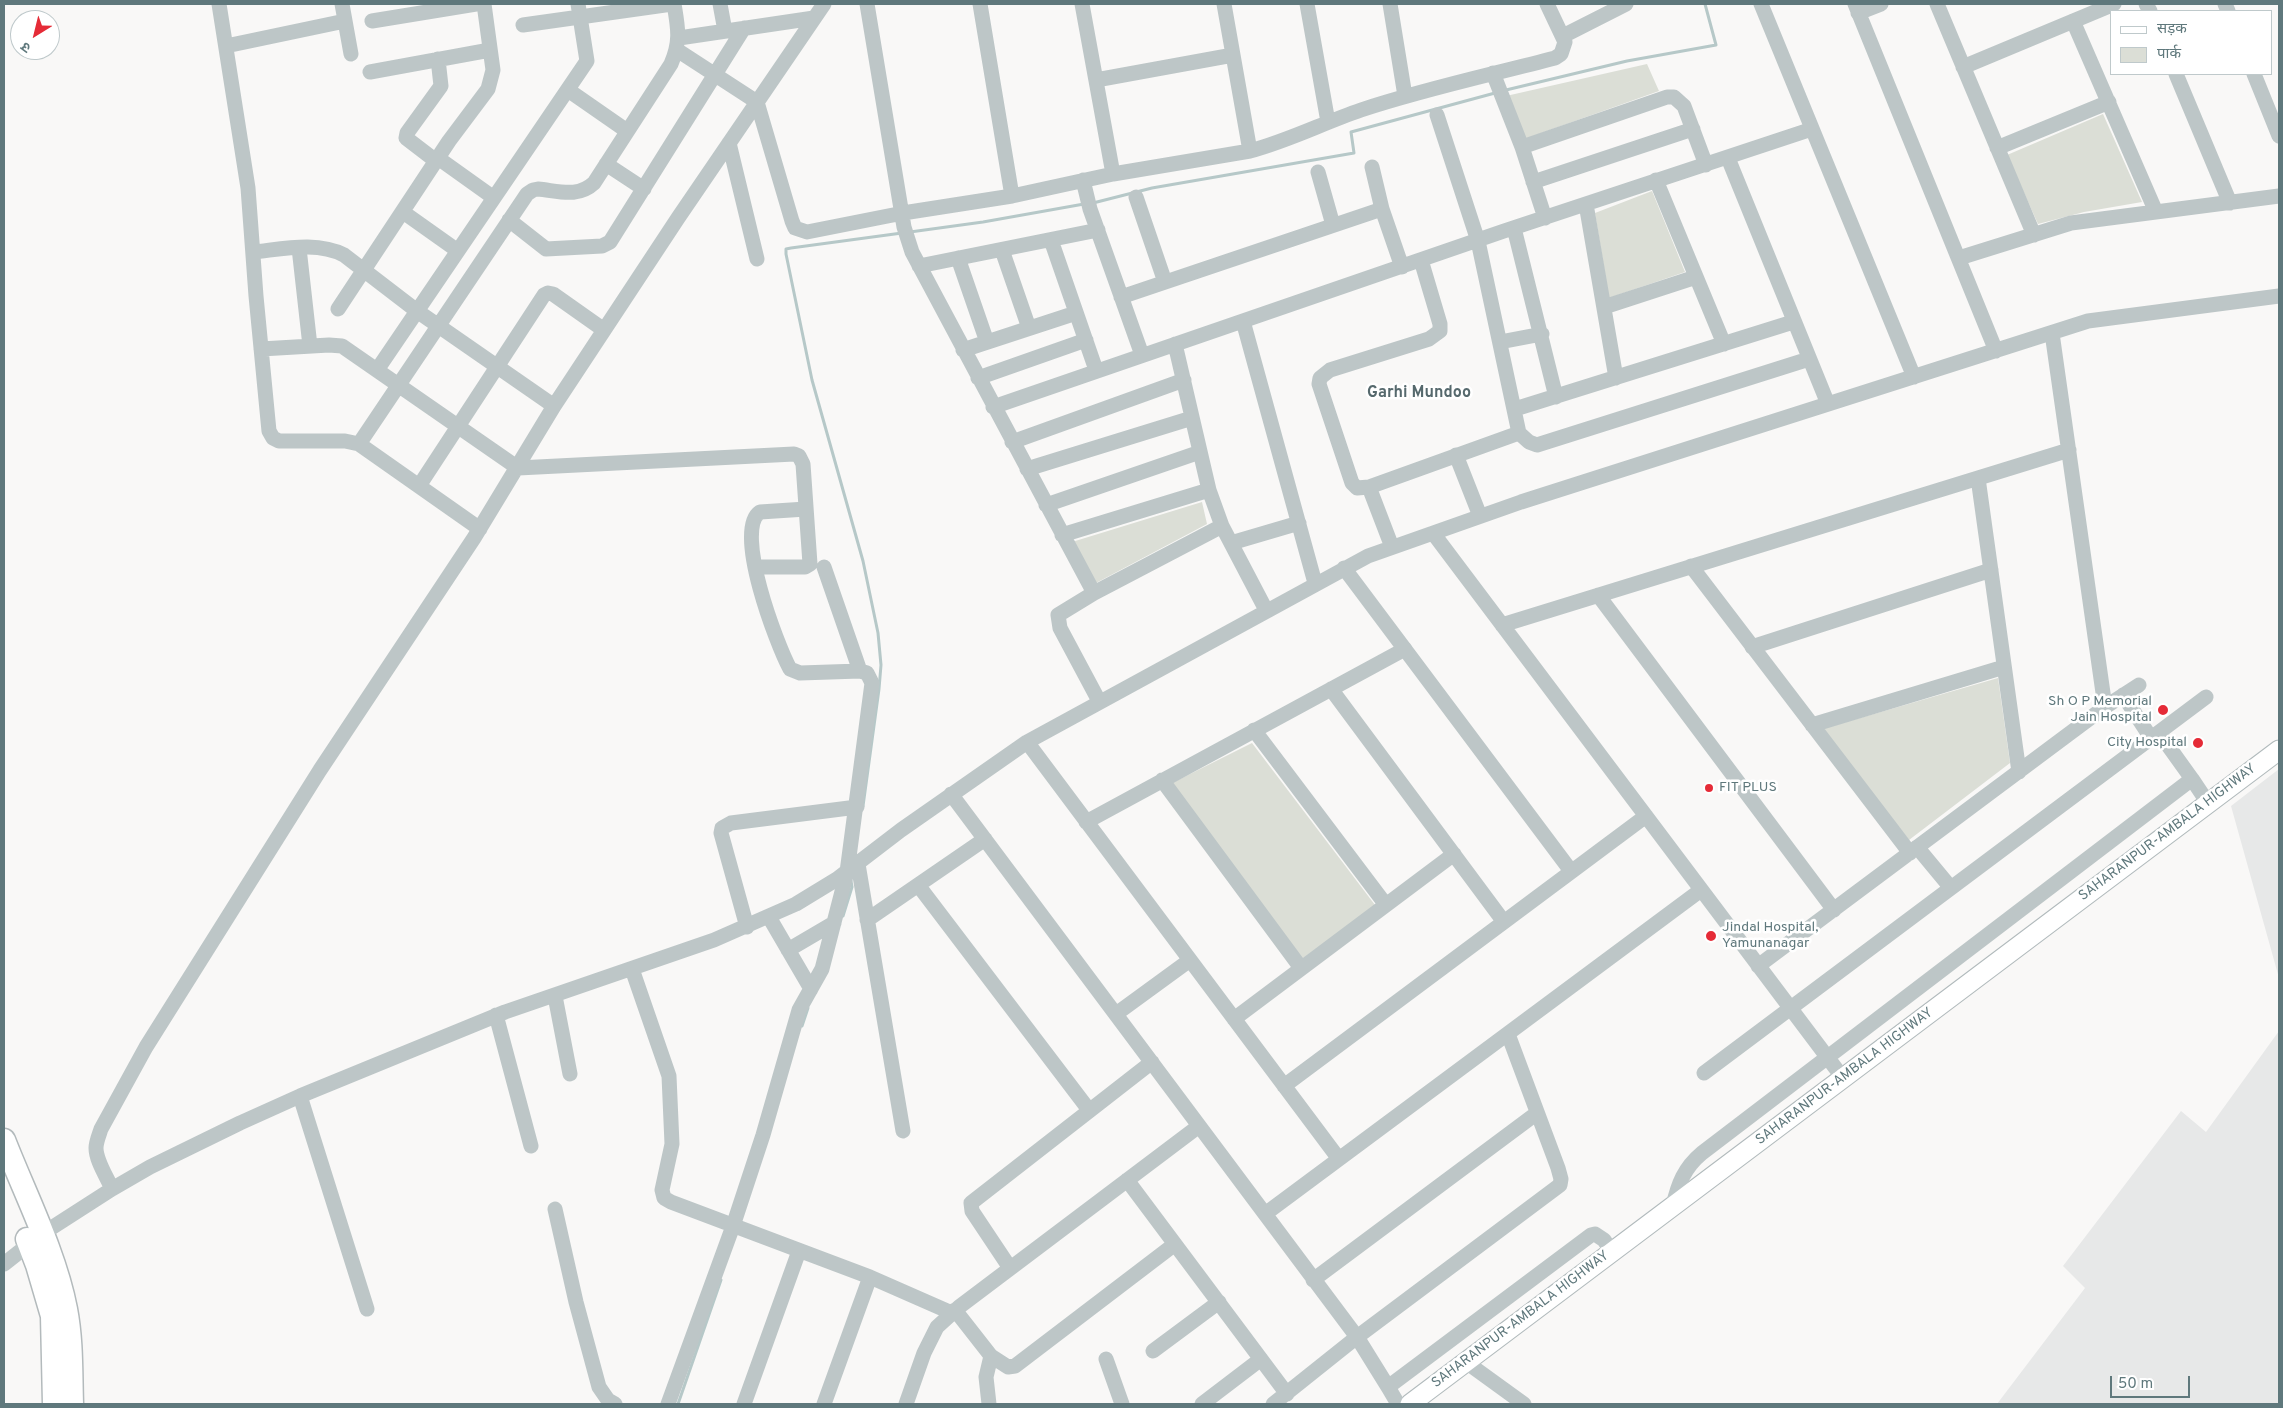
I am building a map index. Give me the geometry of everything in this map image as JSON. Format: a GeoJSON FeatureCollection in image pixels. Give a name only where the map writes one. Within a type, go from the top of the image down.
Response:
{"type":"FeatureCollection","features":[{"type":"Feature","properties":{"kind":"highway"},"geometry":{"type":"LineString","coordinates":[[4,1140],[36,1239],[52,1316],[54,1404]]}},
{"type":"Feature","properties":{"kind":"highway"},"geometry":{"type":"LineString","coordinates":[[4,1179],[36,1239],[54,1264],[66,1309],[71,1363],[72,1404]]}},
{"type":"Feature","properties":{"kind":"main road","name":"SAHARANPUR-AMBALA HIGHWAY"},"geometry":{"type":"LineString","coordinates":[[1410,1404],[2279,750]]}},
{"type":"Feature","properties":{"kind":"street"},"geometry":{"type":"LineString","coordinates":[[219,4],[248,188],[269,431],[273,438],[279,441],[345,441],[359,444],[480,529]]}},
{"type":"Feature","properties":{"kind":"street"},"geometry":{"type":"LineString","coordinates":[[342,4],[351,54]]}},
{"type":"Feature","properties":{"kind":"street"},"geometry":{"type":"LineString","coordinates":[[372,21],[457,5],[476,4]]}},
{"type":"Feature","properties":{"kind":"street"},"geometry":{"type":"LineString","coordinates":[[338,309],[437,159],[488,89],[494,70],[484,4]]}},
{"type":"Feature","properties":{"kind":"street"},"geometry":{"type":"LineString","coordinates":[[359,444],[527,194],[533,190],[576,193],[586,191],[594,183],[671,64],[678,44],[673,4],[579,10],[523,25]]}},
{"type":"Feature","properties":{"kind":"street"},"geometry":{"type":"LineString","coordinates":[[720,4],[725,31]]}},
{"type":"Feature","properties":{"kind":"street"},"geometry":{"type":"LineString","coordinates":[[112,1189],[96,1148],[100,1129],[146,1047],[314,778],[480,529],[554,406],[824,4]]}},
{"type":"Feature","properties":{"kind":"street"},"geometry":{"type":"LineString","coordinates":[[867,4],[905,226],[919,266],[1094,593]]}},
{"type":"Feature","properties":{"kind":"street"},"geometry":{"type":"LineString","coordinates":[[980,4],[1012,196]]}},
{"type":"Feature","properties":{"kind":"street"},"geometry":{"type":"LineString","coordinates":[[1082,4],[1113,174]]}},
{"type":"Feature","properties":{"kind":"street"},"geometry":{"type":"LineString","coordinates":[[1224,4],[1250,151]]}},
{"type":"Feature","properties":{"kind":"street"},"geometry":{"type":"LineString","coordinates":[[1307,4],[1328,122]]}},
{"type":"Feature","properties":{"kind":"street"},"geometry":{"type":"LineString","coordinates":[[1390,4],[1405,96]]}},
{"type":"Feature","properties":{"kind":"street"},"geometry":{"type":"LineString","coordinates":[[678,44],[715,74],[757,102],[795,228],[806,232],[905,226],[1012,196],[1083,180],[1250,151],[1405,96],[1497,85],[1561,54],[1565,42],[1547,4]]}},
{"type":"Feature","properties":{"kind":"street"},"geometry":{"type":"LineString","coordinates":[[1563,36],[1626,4]]}},
{"type":"Feature","properties":{"kind":"street"},"geometry":{"type":"LineString","coordinates":[[1762,4],[1914,377]]}},
{"type":"Feature","properties":{"kind":"street"},"geometry":{"type":"LineString","coordinates":[[1881,4],[1857,8],[1996,351]]}},
{"type":"Feature","properties":{"kind":"street"},"geometry":{"type":"LineString","coordinates":[[1937,4],[2034,234]]}},
{"type":"Feature","properties":{"kind":"street"},"geometry":{"type":"LineString","coordinates":[[1963,67],[2114,4]]}},
{"type":"Feature","properties":{"kind":"street"},"geometry":{"type":"LineString","coordinates":[[377,370],[587,61],[579,10]]}},
{"type":"Feature","properties":{"kind":"street"},"geometry":{"type":"LineString","coordinates":[[678,44],[725,31],[814,18]]}},
{"type":"Feature","properties":{"kind":"street"},"geometry":{"type":"LineString","coordinates":[[226,46],[345,21]]}},
{"type":"Feature","properties":{"kind":"street"},"geometry":{"type":"LineString","coordinates":[[2074,21],[2156,212]]}},
{"type":"Feature","properties":{"kind":"street"},"geometry":{"type":"LineString","coordinates":[[509,220],[546,249],[602,246],[610,242],[744,28]]}},
{"type":"Feature","properties":{"kind":"street"},"geometry":{"type":"LineString","coordinates":[[370,72],[490,50]]}},
{"type":"Feature","properties":{"kind":"street"},"geometry":{"type":"LineString","coordinates":[[1096,80],[1233,55]]}},
{"type":"Feature","properties":{"kind":"street"},"geometry":{"type":"LineString","coordinates":[[438,59],[441,86],[407,133],[406,138],[494,198]]}},
{"type":"Feature","properties":{"kind":"street"},"geometry":{"type":"LineString","coordinates":[[2176,75],[2230,203]]}},
{"type":"Feature","properties":{"kind":"street"},"geometry":{"type":"LineString","coordinates":[[2254,75],[2279,136]]}},
{"type":"Feature","properties":{"kind":"street"},"geometry":{"type":"LineString","coordinates":[[1497,85],[1522,147],[1545,218]]}},
{"type":"Feature","properties":{"kind":"street"},"geometry":{"type":"LineString","coordinates":[[568,90],[627,131]]}},
{"type":"Feature","properties":{"kind":"street"},"geometry":{"type":"LineString","coordinates":[[1522,147],[1667,97],[1674,97],[1680,100],[1684,106],[1706,165]]}},
{"type":"Feature","properties":{"kind":"street"},"geometry":{"type":"LineString","coordinates":[[1997,148],[2109,102]]}},
{"type":"Feature","properties":{"kind":"street"},"geometry":{"type":"LineString","coordinates":[[1437,115],[1478,241],[1519,432],[1529,442],[1537,445],[1809,359]]}},
{"type":"Feature","properties":{"kind":"street"},"geometry":{"type":"LineString","coordinates":[[1533,182],[1693,128]]}},
{"type":"Feature","properties":{"kind":"street"},"geometry":{"type":"LineString","coordinates":[[993,407],[1096,370],[1514,228],[1812,129]]}},
{"type":"Feature","properties":{"kind":"street"},"geometry":{"type":"LineString","coordinates":[[729,143],[757,259]]}},
{"type":"Feature","properties":{"kind":"street"},"geometry":{"type":"LineString","coordinates":[[1728,158],[1793,322],[1828,404]]}},
{"type":"Feature","properties":{"kind":"street"},"geometry":{"type":"LineString","coordinates":[[606,164],[644,189]]}},
{"type":"Feature","properties":{"kind":"street"},"geometry":{"type":"LineString","coordinates":[[1372,167],[1382,209],[1402,267]]}},
{"type":"Feature","properties":{"kind":"street"},"geometry":{"type":"LineString","coordinates":[[1318,172],[1334,225]]}},
{"type":"Feature","properties":{"kind":"street"},"geometry":{"type":"LineString","coordinates":[[1083,180],[1088,203],[1142,355]]}},
{"type":"Feature","properties":{"kind":"street"},"geometry":{"type":"LineString","coordinates":[[1656,180],[1724,344]]}},
{"type":"Feature","properties":{"kind":"street"},"geometry":{"type":"LineString","coordinates":[[1959,258],[2071,223],[2279,196]]}},
{"type":"Feature","properties":{"kind":"street"},"geometry":{"type":"LineString","coordinates":[[1136,197],[1165,282]]}},
{"type":"Feature","properties":{"kind":"street"},"geometry":{"type":"LineString","coordinates":[[1586,204],[1616,378]]}},
{"type":"Feature","properties":{"kind":"street"},"geometry":{"type":"LineString","coordinates":[[1121,297],[1382,209]]}},
{"type":"Feature","properties":{"kind":"street"},"geometry":{"type":"LineString","coordinates":[[403,212],[458,251]]}},
{"type":"Feature","properties":{"kind":"street"},"geometry":{"type":"LineString","coordinates":[[1514,228],[1542,334],[1556,397]]}},
{"type":"Feature","properties":{"kind":"street"},"geometry":{"type":"LineString","coordinates":[[919,266],[1098,230]]}},
{"type":"Feature","properties":{"kind":"street"},"geometry":{"type":"LineString","coordinates":[[1051,240],[1096,370]]}},
{"type":"Feature","properties":{"kind":"street"},"geometry":{"type":"LineString","coordinates":[[253,252],[320,247],[332,249],[344,255],[417,311],[498,365],[554,406]]}},
{"type":"Feature","properties":{"kind":"street"},"geometry":{"type":"LineString","coordinates":[[299,248],[310,346]]}},
{"type":"Feature","properties":{"kind":"street"},"geometry":{"type":"LineString","coordinates":[[1002,250],[1030,328]]}},
{"type":"Feature","properties":{"kind":"street"},"geometry":{"type":"LineString","coordinates":[[958,258],[987,342]]}},
{"type":"Feature","properties":{"kind":"street"},"geometry":{"type":"LineString","coordinates":[[1421,260],[1440,324],[1440,331],[1429,339],[1330,370],[1320,378],[1319,384],[1352,482],[1357,488],[1369,487],[1519,432]]}},
{"type":"Feature","properties":{"kind":"street"},"geometry":{"type":"LineString","coordinates":[[1604,307],[1696,277]]}},
{"type":"Feature","properties":{"kind":"street"},"geometry":{"type":"LineString","coordinates":[[419,486],[544,295],[548,293],[604,330]]}},
{"type":"Feature","properties":{"kind":"street"},"geometry":{"type":"LineString","coordinates":[[4,1264],[36,1239],[112,1189],[212,1136],[300,1096],[496,1015],[632,969],[747,926],[815,894],[951,794],[1027,742],[1098,701],[1368,556],[1480,516],[2088,321],[2279,296]]}},
{"type":"Feature","properties":{"kind":"street"},"geometry":{"type":"LineString","coordinates":[[963,350],[1076,313]]}},
{"type":"Feature","properties":{"kind":"street"},"geometry":{"type":"LineString","coordinates":[[1243,321],[1315,583]]}},
{"type":"Feature","properties":{"kind":"street"},"geometry":{"type":"LineString","coordinates":[[1515,409],[1793,322]]}},
{"type":"Feature","properties":{"kind":"street"},"geometry":{"type":"LineString","coordinates":[[2052,333],[2106,707]]}},
{"type":"Feature","properties":{"kind":"street"},"geometry":{"type":"LineString","coordinates":[[1500,342],[1542,334]]}},
{"type":"Feature","properties":{"kind":"street"},"geometry":{"type":"LineString","coordinates":[[978,378],[1086,340]]}},
{"type":"Feature","properties":{"kind":"street"},"geometry":{"type":"LineString","coordinates":[[1175,344],[1209,490],[1230,543],[1266,610]]}},
{"type":"Feature","properties":{"kind":"street"},"geometry":{"type":"LineString","coordinates":[[262,349],[342,346],[518,468],[794,454],[799,456],[803,464],[810,558],[808,567],[755,566]]}},
{"type":"Feature","properties":{"kind":"street"},"geometry":{"type":"LineString","coordinates":[[1012,442],[1184,380]]}},
{"type":"Feature","properties":{"kind":"street"},"geometry":{"type":"LineString","coordinates":[[1026,469],[1192,418]]}},
{"type":"Feature","properties":{"kind":"street"},"geometry":{"type":"LineString","coordinates":[[1502,625],[2069,450]]}},
{"type":"Feature","properties":{"kind":"street"},"geometry":{"type":"LineString","coordinates":[[1046,506],[1200,452]]}},
{"type":"Feature","properties":{"kind":"street"},"geometry":{"type":"LineString","coordinates":[[1456,455],[1480,516]]}},
{"type":"Feature","properties":{"kind":"street"},"geometry":{"type":"LineString","coordinates":[[1978,478],[2019,772]]}},
{"type":"Feature","properties":{"kind":"street"},"geometry":{"type":"LineString","coordinates":[[1369,487],[1392,547]]}},
{"type":"Feature","properties":{"kind":"street"},"geometry":{"type":"LineString","coordinates":[[1062,535],[1209,490]]}},
{"type":"Feature","properties":{"kind":"street"},"geometry":{"type":"LineString","coordinates":[[668,1404],[738,1228],[799,1010],[822,969],[834,923],[852,868],[857,807],[872,682],[867,673],[860,671],[800,673],[790,669],[770,622],[755,566],[752,528],[756,515],[760,512],[806,509]]}},
{"type":"Feature","properties":{"kind":"street"},"geometry":{"type":"LineString","coordinates":[[1230,543],[1299,523]]}},
{"type":"Feature","properties":{"kind":"street"},"geometry":{"type":"LineString","coordinates":[[1098,701],[1057,622],[1058,616],[1062,611],[1094,593],[1222,526]]}},
{"type":"Feature","properties":{"kind":"street"},"geometry":{"type":"LineString","coordinates":[[1433,533],[1843,1078]]}},
{"type":"Feature","properties":{"kind":"street"},"geometry":{"type":"LineString","coordinates":[[1691,566],[1812,725],[1914,850],[1950,888]]}},
{"type":"Feature","properties":{"kind":"street"},"geometry":{"type":"LineString","coordinates":[[824,567],[860,671]]}},
{"type":"Feature","properties":{"kind":"street"},"geometry":{"type":"LineString","coordinates":[[1344,568],[1571,872]]}},
{"type":"Feature","properties":{"kind":"street"},"geometry":{"type":"LineString","coordinates":[[1752,647],[1991,570]]}},
{"type":"Feature","properties":{"kind":"street"},"geometry":{"type":"LineString","coordinates":[[1598,595],[1834,910]]}},
{"type":"Feature","properties":{"kind":"street"},"geometry":{"type":"LineString","coordinates":[[1086,822],[1405,648]]}},
{"type":"Feature","properties":{"kind":"street"},"geometry":{"type":"LineString","coordinates":[[1812,725],[2004,667]]}},
{"type":"Feature","properties":{"kind":"street"},"geometry":{"type":"LineString","coordinates":[[1758,966],[2106,707],[2139,685]]}},
{"type":"Feature","properties":{"kind":"street"},"geometry":{"type":"LineString","coordinates":[[1331,689],[1504,922]]}},
{"type":"Feature","properties":{"kind":"street"},"geometry":{"type":"LineString","coordinates":[[2124,695],[2155,736],[2192,779],[2208,803]]}},
{"type":"Feature","properties":{"kind":"street"},"geometry":{"type":"LineString","coordinates":[[1704,1073],[2206,696]]}},
{"type":"Feature","properties":{"kind":"street"},"geometry":{"type":"LineString","coordinates":[[1254,730],[1386,905]]}},
{"type":"Feature","properties":{"kind":"street"},"geometry":{"type":"LineString","coordinates":[[1027,742],[1339,1159]]}},
{"type":"Feature","properties":{"kind":"street"},"geometry":{"type":"LineString","coordinates":[[1673,1206],[1678,1184],[1692,1161],[2192,779]]}},
{"type":"Feature","properties":{"kind":"street"},"geometry":{"type":"LineString","coordinates":[[1162,780],[1301,968]]}},
{"type":"Feature","properties":{"kind":"street"},"geometry":{"type":"LineString","coordinates":[[951,794],[1356,1337],[1398,1404]]}},
{"type":"Feature","properties":{"kind":"street"},"geometry":{"type":"LineString","coordinates":[[747,926],[721,833],[722,828],[731,823],[857,807]]}},
{"type":"Feature","properties":{"kind":"street"},"geometry":{"type":"LineString","coordinates":[[1284,1086],[1646,816]]}},
{"type":"Feature","properties":{"kind":"street"},"geometry":{"type":"LineString","coordinates":[[866,920],[985,840]]}},
{"type":"Feature","properties":{"kind":"street"},"geometry":{"type":"LineString","coordinates":[[1234,1019],[1454,854]]}},
{"type":"Feature","properties":{"kind":"street"},"geometry":{"type":"LineString","coordinates":[[852,868],[866,920],[902,1131]]}},
{"type":"Feature","properties":{"kind":"street"},"geometry":{"type":"LineString","coordinates":[[918,885],[1090,1110]]}},
{"type":"Feature","properties":{"kind":"street"},"geometry":{"type":"LineString","coordinates":[[1265,1214],[1701,890]]}},
{"type":"Feature","properties":{"kind":"street"},"geometry":{"type":"LineString","coordinates":[[769,917],[811,989]]}},
{"type":"Feature","properties":{"kind":"street"},"geometry":{"type":"LineString","coordinates":[[788,950],[834,923]]}},
{"type":"Feature","properties":{"kind":"street"},"geometry":{"type":"LineString","coordinates":[[1116,1014],[1190,960]]}},
{"type":"Feature","properties":{"kind":"street"},"geometry":{"type":"LineString","coordinates":[[632,969],[669,1076],[672,1144],[662,1190],[664,1198],[671,1202],[870,1277],[953,1312],[992,1356],[1002,1365],[1008,1367],[1015,1366],[1175,1244]]}},
{"type":"Feature","properties":{"kind":"street"},"geometry":{"type":"LineString","coordinates":[[555,996],[570,1074]]}},
{"type":"Feature","properties":{"kind":"street"},"geometry":{"type":"LineString","coordinates":[[496,1015],[531,1146]]}},
{"type":"Feature","properties":{"kind":"street"},"geometry":{"type":"LineString","coordinates":[[1273,1404],[1356,1337],[1560,1185],[1561,1179],[1558,1168],[1508,1034]]}},
{"type":"Feature","properties":{"kind":"street"},"geometry":{"type":"LineString","coordinates":[[1010,1268],[972,1211],[971,1203],[1152,1062]]}},
{"type":"Feature","properties":{"kind":"street"},"geometry":{"type":"LineString","coordinates":[[300,1096],[367,1309]]}},
{"type":"Feature","properties":{"kind":"street"},"geometry":{"type":"LineString","coordinates":[[1313,1280],[1537,1113]]}},
{"type":"Feature","properties":{"kind":"street"},"geometry":{"type":"LineString","coordinates":[[906,1404],[928,1344],[937,1327],[953,1312],[1010,1268],[1199,1126]]}},
{"type":"Feature","properties":{"kind":"street"},"geometry":{"type":"LineString","coordinates":[[1127,1180],[1287,1394]]}},
{"type":"Feature","properties":{"kind":"street"},"geometry":{"type":"LineString","coordinates":[[555,1209],[576,1302],[600,1387],[608,1400],[615,1404]]}},
{"type":"Feature","properties":{"kind":"street"},"geometry":{"type":"LineString","coordinates":[[1388,1387],[1591,1235],[1599,1236],[1612,1252]]}},
{"type":"Feature","properties":{"kind":"street"},"geometry":{"type":"LineString","coordinates":[[744,1404],[799,1251]]}},
{"type":"Feature","properties":{"kind":"street"},"geometry":{"type":"LineString","coordinates":[[824,1404],[870,1277]]}},
{"type":"Feature","properties":{"kind":"street"},"geometry":{"type":"LineString","coordinates":[[1153,1351],[1219,1302]]}},
{"type":"Feature","properties":{"kind":"street"},"geometry":{"type":"LineString","coordinates":[[989,1404],[986,1376],[992,1356]]}},
{"type":"Feature","properties":{"kind":"street"},"geometry":{"type":"LineString","coordinates":[[1106,1359],[1122,1404]]}},
{"type":"Feature","properties":{"kind":"street"},"geometry":{"type":"LineString","coordinates":[[1202,1404],[1261,1359]]}},
{"type":"Feature","properties":{"kind":"street"},"geometry":{"type":"LineString","coordinates":[[1466,1362],[1524,1404]]}},
{"type":"Feature","properties":{"kind":"shaded area"},"geometry":{"type":"Polygon","coordinates":[[[2279,769],[2279,978],[2231,806],[2279,769]]]}},
{"type":"Feature","properties":{"kind":"shaded area"},"geometry":{"type":"Polygon","coordinates":[[[2279,1031],[2279,1404],[1997,1404],[2085,1288],[2063,1266],[2181,1111],[2206,1132],[2279,1031]]]}},
{"type":"Feature","properties":{"kind":"green space"},"geometry":{"type":"Polygon","coordinates":[[[1647,64],[1659,91],[1519,141],[1506,96],[1647,64]]]}},
{"type":"Feature","properties":{"kind":"green space"},"geometry":{"type":"Polygon","coordinates":[[[2103,114],[2142,202],[2084,212],[2038,224],[2007,155],[2103,114]]]}},
{"type":"Feature","properties":{"kind":"green space"},"geometry":{"type":"Polygon","coordinates":[[[1652,191],[1685,272],[1609,298],[1595,213],[1652,191]]]}},
{"type":"Feature","properties":{"kind":"green space"},"geometry":{"type":"Polygon","coordinates":[[[1202,502],[1207,524],[1096,583],[1072,542],[1202,502]]]}},
{"type":"Feature","properties":{"kind":"green space"},"geometry":{"type":"Polygon","coordinates":[[[1998,678],[2010,763],[1909,840],[1822,729],[1998,678]]]}},
{"type":"Feature","properties":{"kind":"green space"},"geometry":{"type":"Polygon","coordinates":[[[1252,743],[1375,905],[1301,960],[1172,783],[1252,743]]]}},
{"type":"Feature","properties":{"kind":"waterway"},"geometry":{"type":"LineString","coordinates":[[1506,90],[1627,61],[1716,45],[1705,4]]}},
{"type":"Feature","properties":{"kind":"waterway"},"geometry":{"type":"LineString","coordinates":[[1093,203],[1152,188],[1354,153],[1351,132],[1495,93]]}},
{"type":"Feature","properties":{"kind":"waterway"},"geometry":{"type":"LineString","coordinates":[[910,232],[983,222],[1084,204]]}},
{"type":"Feature","properties":{"kind":"waterway"},"geometry":{"type":"LineString","coordinates":[[863,806],[879,689],[881,665],[878,633],[863,561],[812,380],[786,249],[902,233]]}},
{"type":"Feature","properties":{"kind":"waterway"},"geometry":{"type":"LineString","coordinates":[[843,916],[852,887],[851,881]]}},
{"type":"Feature","properties":{"kind":"waterway"},"geometry":{"type":"LineString","coordinates":[[802,1026],[808,1008]]}},
{"type":"Feature","properties":{"kind":"waterway"},"geometry":{"type":"LineString","coordinates":[[678,1404],[721,1280]]}},
{"type":"Feature","properties":{"kind":"place","name":"Sh O P Memorial Jain Hospital"},"geometry":{"type":"Point","coordinates":[2163,710]}},
{"type":"Feature","properties":{"kind":"place","name":"City Hospital"},"geometry":{"type":"Point","coordinates":[2198,743]}},
{"type":"Feature","properties":{"kind":"place","name":"FIT PLUS"},"geometry":{"type":"Point","coordinates":[1709,788]}},
{"type":"Feature","properties":{"kind":"place","name":"Jindal Hospital, Yamunanagar"},"geometry":{"type":"Point","coordinates":[1711,936]}},
{"type":"Feature","properties":{"kind":"district","name":"Garhi Mundoo"},"geometry":{"type":"Point","coordinates":[1419,394]}}]}
